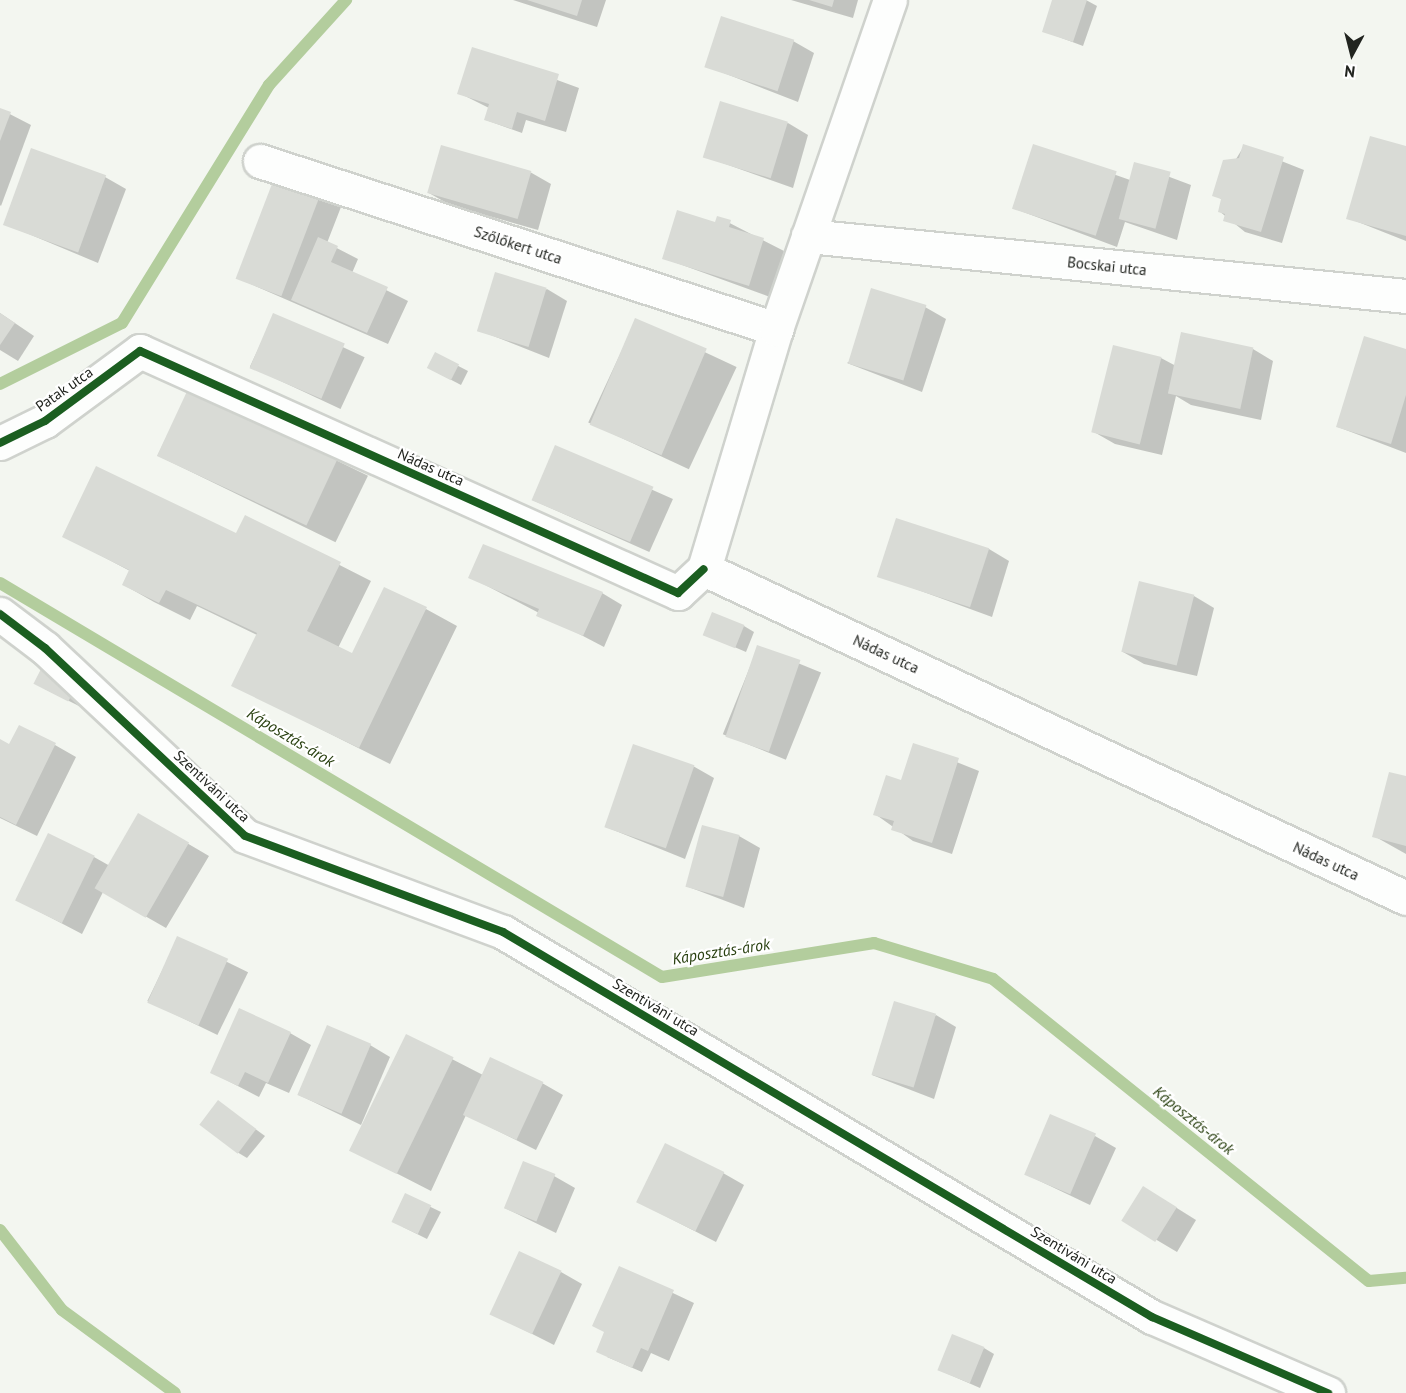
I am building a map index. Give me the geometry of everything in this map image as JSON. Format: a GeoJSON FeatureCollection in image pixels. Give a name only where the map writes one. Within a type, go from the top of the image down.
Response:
{"type":"FeatureCollection","features":[{"type":"Feature","properties":{"kind":"street"},"geometry":{"type":"LineString","coordinates":[[704,569],[776,328],[890,0]]}},
{"type":"Feature","properties":{"kind":"street","name":"Szőlőkert utca"},"geometry":{"type":"LineString","coordinates":[[260,161],[776,328]]}},
{"type":"Feature","properties":{"kind":"street","name":"Bocskai utca"},"geometry":{"type":"LineString","coordinates":[[808,236],[1406,296]]}},
{"type":"Feature","properties":{"kind":"street","name":"Nádas utca"},"geometry":{"type":"LineString","coordinates":[[140,351],[678,593],[704,569],[1406,898]]}},
{"type":"Feature","properties":{"kind":"street","name":"Patak utca"},"geometry":{"type":"LineString","coordinates":[[0,443],[45,421],[140,351]]}},
{"type":"Feature","properties":{"kind":"street","name":"Szentiváni utca"},"geometry":{"type":"LineString","coordinates":[[0,615],[45,648],[245,836],[503,932],[1152,1317],[1328,1393]]}},
{"type":"Feature","properties":{"kind":"building"},"geometry":{"type":"Polygon","coordinates":[[[527,0],[582,0],[577,16],[527,0]]]}},
{"type":"Feature","properties":{"kind":"building"},"geometry":{"type":"Polygon","coordinates":[[[809,0],[834,0],[832,7],[809,0]]]}},
{"type":"Feature","properties":{"kind":"building"},"geometry":{"type":"Polygon","coordinates":[[[1052,0],[1087,0],[1073,42],[1042,32],[1052,0]]]}},
{"type":"Feature","properties":{"kind":"building"},"geometry":{"type":"Polygon","coordinates":[[[721,16],[794,40],[778,91],[704,67],[721,16]]]}},
{"type":"Feature","properties":{"kind":"building"},"geometry":{"type":"Polygon","coordinates":[[[472,47],[559,74],[545,121],[517,112],[512,129],[484,120],[489,104],[457,94],[472,47]]]}},
{"type":"Feature","properties":{"kind":"building"},"geometry":{"type":"Polygon","coordinates":[[[720,101],[788,122],[771,178],[703,157],[720,101]]]}},
{"type":"Feature","properties":{"kind":"building"},"geometry":{"type":"Polygon","coordinates":[[[0,108],[11,112],[0,141],[0,108]]]}},
{"type":"Feature","properties":{"kind":"building"},"geometry":{"type":"Polygon","coordinates":[[[1370,136],[1406,146],[1406,236],[1346,219],[1370,136]]]}},
{"type":"Feature","properties":{"kind":"building"},"geometry":{"type":"Polygon","coordinates":[[[1033,144],[1117,171],[1096,236],[1012,209],[1033,144]]]}},
{"type":"Feature","properties":{"kind":"building"},"geometry":{"type":"Polygon","coordinates":[[[1243,144],[1284,157],[1261,232],[1223,221],[1225,214],[1218,212],[1221,199],[1212,196],[1223,160],[1239,158],[1243,144]]]}},
{"type":"Feature","properties":{"kind":"building"},"geometry":{"type":"Polygon","coordinates":[[[441,145],[531,171],[518,219],[427,193],[441,145]]]}},
{"type":"Feature","properties":{"kind":"building"},"geometry":{"type":"Polygon","coordinates":[[[31,148],[106,175],[78,252],[3,225],[31,148]]]}},
{"type":"Feature","properties":{"kind":"building"},"geometry":{"type":"Polygon","coordinates":[[[1134,162],[1171,172],[1155,229],[1119,219],[1134,162]]]}},
{"type":"Feature","properties":{"kind":"building"},"geometry":{"type":"Polygon","coordinates":[[[275,176],[321,194],[281,296],[236,279],[275,176]]]}},
{"type":"Feature","properties":{"kind":"building"},"geometry":{"type":"Polygon","coordinates":[[[677,210],[715,222],[717,216],[731,220],[729,227],[764,238],[749,286],[662,259],[677,210]]]}},
{"type":"Feature","properties":{"kind":"building"},"geometry":{"type":"Polygon","coordinates":[[[318,237],[338,246],[331,262],[388,287],[367,333],[291,300],[318,237]]]}},
{"type":"Feature","properties":{"kind":"building"},"geometry":{"type":"Polygon","coordinates":[[[495,272],[547,288],[529,347],[477,331],[495,272]]]}},
{"type":"Feature","properties":{"kind":"building"},"geometry":{"type":"Polygon","coordinates":[[[871,288],[926,305],[903,381],[848,364],[871,288]]]}},
{"type":"Feature","properties":{"kind":"building"},"geometry":{"type":"Polygon","coordinates":[[[0,313],[15,323],[0,345],[0,313]]]}},
{"type":"Feature","properties":{"kind":"building"},"geometry":{"type":"Polygon","coordinates":[[[273,313],[345,343],[321,399],[250,368],[273,313]]]}},
{"type":"Feature","properties":{"kind":"building"},"geometry":{"type":"Polygon","coordinates":[[[635,318],[707,348],[661,455],[590,425],[635,318]]]}},
{"type":"Feature","properties":{"kind":"building"},"geometry":{"type":"Polygon","coordinates":[[[1181,332],[1253,347],[1240,409],[1168,394],[1181,332]]]}},
{"type":"Feature","properties":{"kind":"building"},"geometry":{"type":"Polygon","coordinates":[[[1364,336],[1406,349],[1406,395],[1391,444],[1336,427],[1364,336]]]}},
{"type":"Feature","properties":{"kind":"building"},"geometry":{"type":"Polygon","coordinates":[[[1113,345],[1162,357],[1140,444],[1091,432],[1113,345]]]}},
{"type":"Feature","properties":{"kind":"building"},"geometry":{"type":"Polygon","coordinates":[[[435,352],[459,364],[451,380],[427,368],[435,352]]]}},
{"type":"Feature","properties":{"kind":"building"},"geometry":{"type":"Polygon","coordinates":[[[189,387],[339,457],[306,526],[157,456],[189,387]]]}},
{"type":"Feature","properties":{"kind":"building"},"geometry":{"type":"Polygon","coordinates":[[[555,445],[653,487],[630,542],[532,500],[555,445]]]}},
{"type":"Feature","properties":{"kind":"building"},"geometry":{"type":"Polygon","coordinates":[[[96,466],[236,533],[245,515],[341,562],[307,631],[352,653],[384,587],[427,607],[359,748],[231,686],[257,633],[166,590],[159,603],[122,585],[129,570],[62,537],[96,466]]]}},
{"type":"Feature","properties":{"kind":"building"},"geometry":{"type":"Polygon","coordinates":[[[896,518],[989,548],[970,607],[877,577],[896,518]]]}},
{"type":"Feature","properties":{"kind":"building"},"geometry":{"type":"Polygon","coordinates":[[[483,544],[603,592],[583,636],[536,616],[539,609],[468,578],[483,544]]]}},
{"type":"Feature","properties":{"kind":"building"},"geometry":{"type":"Polygon","coordinates":[[[1139,581],[1194,595],[1177,666],[1121,652],[1139,581]]]}},
{"type":"Feature","properties":{"kind":"building"},"geometry":{"type":"Polygon","coordinates":[[[712,612],[744,625],[735,648],[703,635],[712,612]]]}},
{"type":"Feature","properties":{"kind":"building"},"geometry":{"type":"Polygon","coordinates":[[[757,645],[800,660],[769,752],[725,737],[757,645]]]}},
{"type":"Feature","properties":{"kind":"building"},"geometry":{"type":"Polygon","coordinates":[[[43,665],[78,683],[68,701],[33,684],[43,665]]]}},
{"type":"Feature","properties":{"kind":"building"},"geometry":{"type":"Polygon","coordinates":[[[19,725],[56,743],[16,825],[0,817],[0,739],[9,744],[19,725]]]}},
{"type":"Feature","properties":{"kind":"building"},"geometry":{"type":"Polygon","coordinates":[[[913,743],[959,758],[932,843],[891,830],[894,821],[873,815],[886,775],[901,780],[913,743]]]}},
{"type":"Feature","properties":{"kind":"building"},"geometry":{"type":"Polygon","coordinates":[[[633,744],[694,765],[666,848],[604,827],[633,744]]]}},
{"type":"Feature","properties":{"kind":"building"},"geometry":{"type":"Polygon","coordinates":[[[1389,772],[1406,776],[1406,846],[1372,837],[1389,772]]]}},
{"type":"Feature","properties":{"kind":"building"},"geometry":{"type":"Polygon","coordinates":[[[138,813],[189,842],[146,918],[94,888],[138,813]]]}},
{"type":"Feature","properties":{"kind":"building"},"geometry":{"type":"Polygon","coordinates":[[[702,825],[740,835],[723,897],[685,887],[702,825]]]}},
{"type":"Feature","properties":{"kind":"building"},"geometry":{"type":"Polygon","coordinates":[[[48,833],[95,856],[62,923],[15,900],[48,833]]]}},
{"type":"Feature","properties":{"kind":"building"},"geometry":{"type":"Polygon","coordinates":[[[177,936],[228,959],[198,1025],[147,1003],[177,936]]]}},
{"type":"Feature","properties":{"kind":"building"},"geometry":{"type":"Polygon","coordinates":[[[894,1001],[936,1014],[914,1087],[871,1075],[894,1001]]]}},
{"type":"Feature","properties":{"kind":"building"},"geometry":{"type":"Polygon","coordinates":[[[239,1008],[291,1032],[268,1083],[245,1072],[238,1086],[210,1073],[239,1008]]]}},
{"type":"Feature","properties":{"kind":"building"},"geometry":{"type":"Polygon","coordinates":[[[327,1025],[371,1044],[341,1114],[297,1095],[327,1025]]]}},
{"type":"Feature","properties":{"kind":"building"},"geometry":{"type":"Polygon","coordinates":[[[406,1034],[454,1057],[397,1174],[349,1151],[406,1034]]]}},
{"type":"Feature","properties":{"kind":"building"},"geometry":{"type":"Polygon","coordinates":[[[490,1057],[543,1082],[516,1140],[463,1115],[490,1057]]]}},
{"type":"Feature","properties":{"kind":"building"},"geometry":{"type":"Polygon","coordinates":[[[218,1100],[256,1129],[238,1154],[199,1125],[218,1100]]]}},
{"type":"Feature","properties":{"kind":"building"},"geometry":{"type":"Polygon","coordinates":[[[1050,1114],[1096,1134],[1070,1194],[1024,1175],[1050,1114]]]}},
{"type":"Feature","properties":{"kind":"building"},"geometry":{"type":"Polygon","coordinates":[[[665,1143],[724,1172],[695,1231],[636,1202],[665,1143]]]}},
{"type":"Feature","properties":{"kind":"building"},"geometry":{"type":"Polygon","coordinates":[[[523,1161],[555,1174],[536,1221],[504,1208],[523,1161]]]}},
{"type":"Feature","properties":{"kind":"building"},"geometry":{"type":"Polygon","coordinates":[[[1143,1186],[1177,1207],[1155,1242],[1121,1221],[1143,1186]]]}},
{"type":"Feature","properties":{"kind":"building"},"geometry":{"type":"Polygon","coordinates":[[[405,1193],[431,1205],[418,1234],[391,1222],[405,1193]]]}},
{"type":"Feature","properties":{"kind":"building"},"geometry":{"type":"Polygon","coordinates":[[[519,1251],[562,1271],[532,1334],[489,1314],[519,1251]]]}},
{"type":"Feature","properties":{"kind":"building"},"geometry":{"type":"Polygon","coordinates":[[[619,1266],[674,1290],[648,1351],[641,1348],[632,1368],[596,1352],[604,1332],[592,1326],[619,1266]]]}},
{"type":"Feature","properties":{"kind":"building"},"geometry":{"type":"Polygon","coordinates":[[[952,1334],[984,1347],[970,1383],[937,1370],[952,1334]]]}},
{"type":"Feature","properties":{"kind":"waterway"},"geometry":{"type":"LineString","coordinates":[[0,384],[122,323],[269,85],[346,0]]}},
{"type":"Feature","properties":{"kind":"waterway","name":"Káposztás-árok"},"geometry":{"type":"LineString","coordinates":[[0,583],[662,977],[874,943],[993,979],[1369,1281],[1406,1278]]}},
{"type":"Feature","properties":{"kind":"waterway"},"geometry":{"type":"LineString","coordinates":[[0,1230],[62,1310],[175,1393]]}},
{"type":"Feature","properties":{"kind":"cycle path"},"geometry":{"type":"LineString","coordinates":[[0,443],[45,421],[140,351],[678,593],[704,569]]}},
{"type":"Feature","properties":{"kind":"cycle path"},"geometry":{"type":"LineString","coordinates":[[0,614],[45,648],[245,836],[503,932],[1152,1317],[1328,1393]]}}]}
